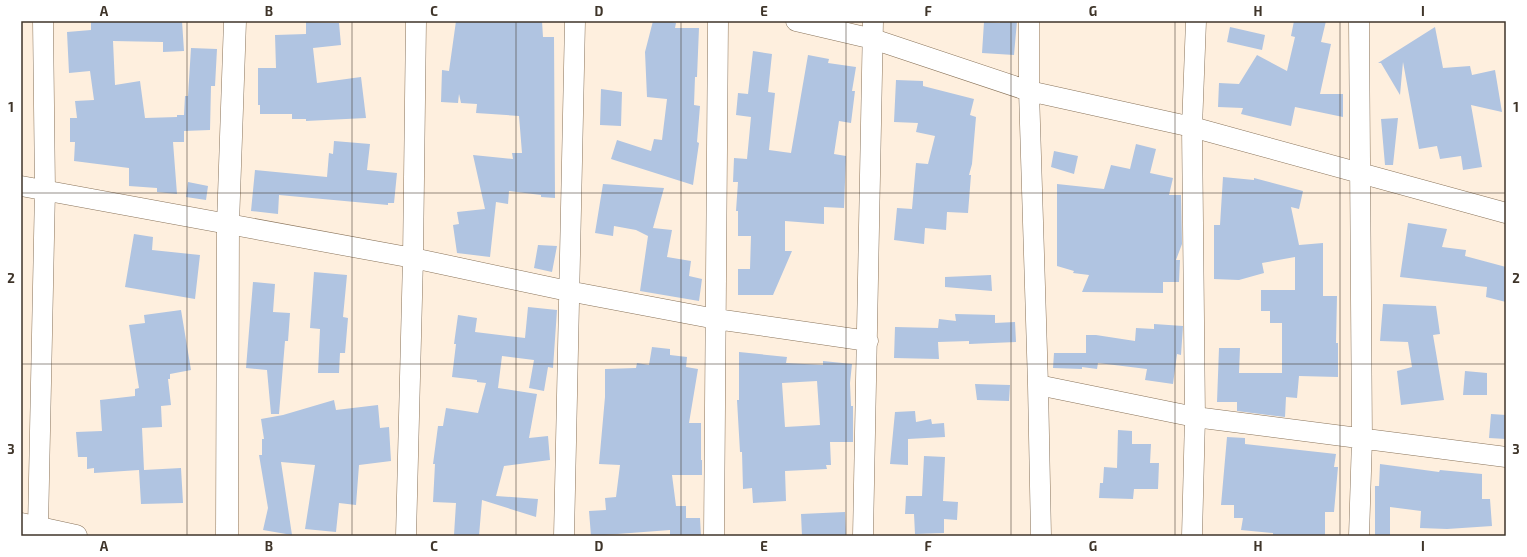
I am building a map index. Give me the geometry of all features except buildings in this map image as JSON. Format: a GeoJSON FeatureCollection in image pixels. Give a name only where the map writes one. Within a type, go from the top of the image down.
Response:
{"type":"FeatureCollection","features":[{"type":"Feature","properties":{"kind":"street"},"geometry":{"type":"LineString","coordinates":[[43,21],[45,190],[29,526],[76,536]]}},
{"type":"Feature","properties":{"kind":"street"},"geometry":{"type":"LineString","coordinates":[[227,536],[228,224],[235,21]]}},
{"type":"Feature","properties":{"kind":"street"},"geometry":{"type":"LineString","coordinates":[[406,536],[413,258],[416,21]]}},
{"type":"Feature","properties":{"kind":"street"},"geometry":{"type":"LineString","coordinates":[[564,536],[568,291],[575,21]]}},
{"type":"Feature","properties":{"kind":"street"},"geometry":{"type":"LineString","coordinates":[[714,536],[718,21]]}},
{"type":"Feature","properties":{"kind":"street"},"geometry":{"type":"LineString","coordinates":[[796,21],[873,30],[1029,90],[1192,127],[1506,213]]}},
{"type":"Feature","properties":{"kind":"street"},"geometry":{"type":"LineString","coordinates":[[1029,21],[1029,90],[1041,536]]}},
{"type":"Feature","properties":{"kind":"street"},"geometry":{"type":"LineString","coordinates":[[1192,536],[1195,418],[1192,127],[1196,21]]}},
{"type":"Feature","properties":{"kind":"street"},"geometry":{"type":"LineString","coordinates":[[1359,21],[1362,439],[1359,536]]}},
{"type":"Feature","properties":{"kind":"street"},"geometry":{"type":"LineString","coordinates":[[863,536],[873,30]]}},
{"type":"Feature","properties":{"kind":"street"},"geometry":{"type":"LineString","coordinates":[[21,186],[413,258],[568,291],[716,320],[868,341]]}},
{"type":"Feature","properties":{"kind":"street"},"geometry":{"type":"LineString","coordinates":[[1038,385],[1195,418],[1506,457]]}}]}
